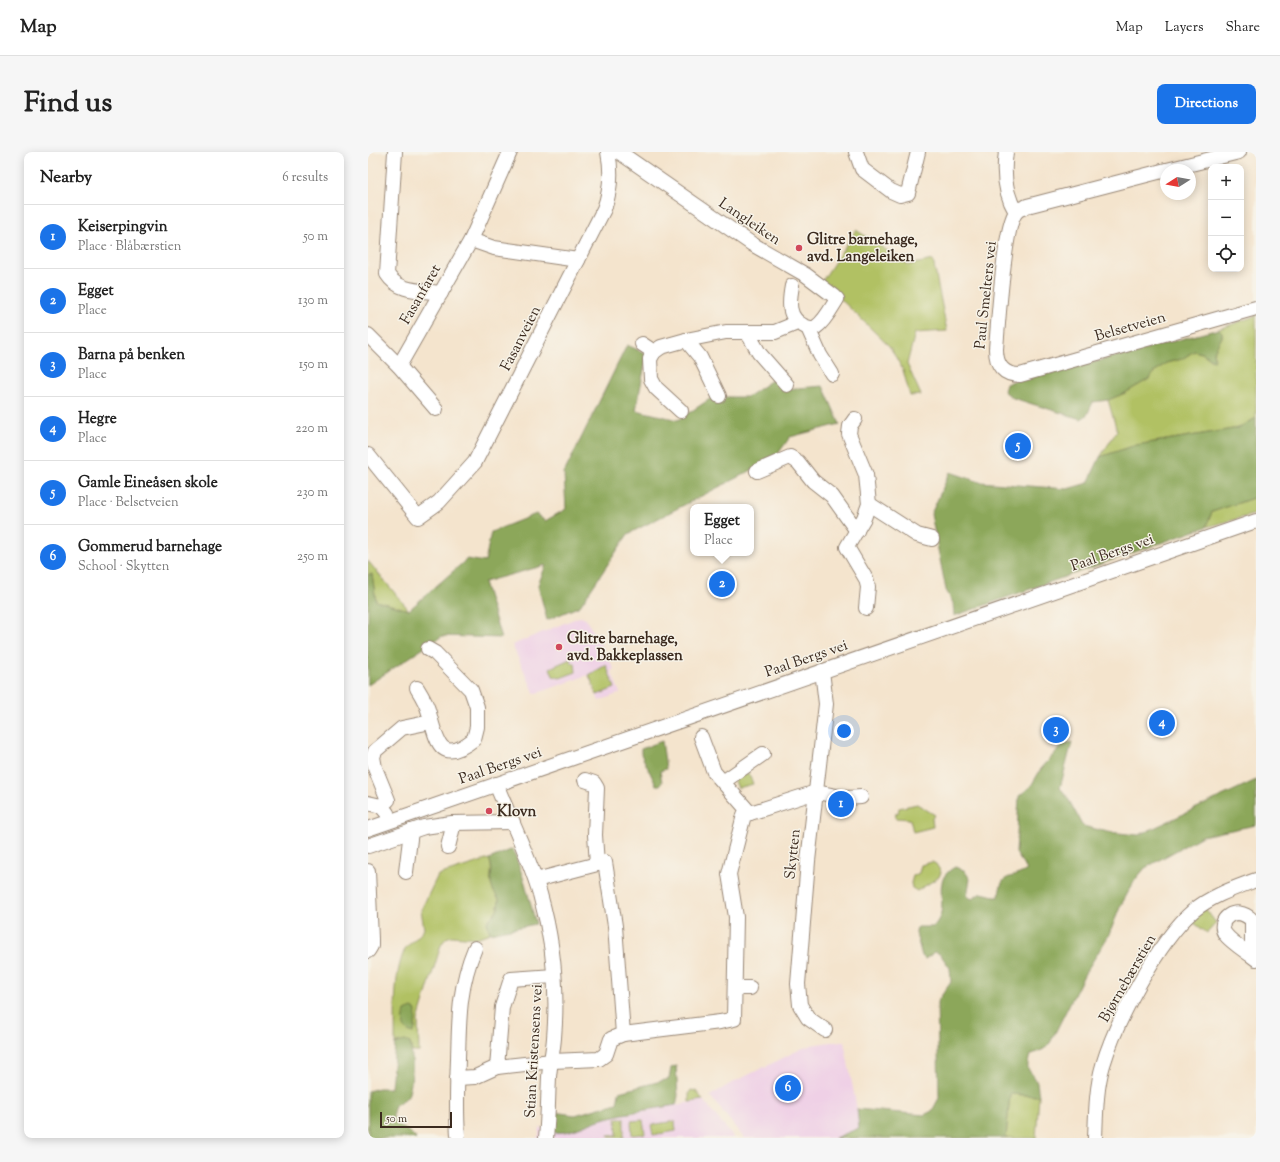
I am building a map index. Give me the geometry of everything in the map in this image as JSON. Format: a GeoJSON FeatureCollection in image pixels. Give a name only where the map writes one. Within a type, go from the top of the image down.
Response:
{"type":"FeatureCollection","features":[{"type":"Feature","properties":{"kind":"street"},"geometry":{"type":"LineString","coordinates":[[395,152],[387,274],[392,283],[401,288],[441,293]]}},
{"type":"Feature","properties":{"kind":"street","name":"Fasanfaret"},"geometry":{"type":"LineString","coordinates":[[399,366],[471,240],[510,152]]}},
{"type":"Feature","properties":{"kind":"street","name":"Fasanveien"},"geometry":{"type":"LineString","coordinates":[[368,455],[418,517],[444,497],[475,462],[608,200],[611,173],[608,152]]}},
{"type":"Feature","properties":{"kind":"street","name":"Langleiken"},"geometry":{"type":"LineString","coordinates":[[619,152],[752,244],[806,275],[837,299],[821,323],[815,327],[802,325],[775,332],[726,332],[661,347],[648,348],[651,379],[656,388],[681,411]]}},
{"type":"Feature","properties":{"kind":"street"},"geometry":{"type":"LineString","coordinates":[[856,152],[862,170],[891,191],[900,195],[908,193],[918,152]]}},
{"type":"Feature","properties":{"kind":"street"},"geometry":{"type":"LineString","coordinates":[[1006,152],[1005,185],[1010,201],[1016,212],[1027,206],[1160,172]]}},
{"type":"Feature","properties":{"kind":"street"},"geometry":{"type":"LineString","coordinates":[[1191,164],[1239,152]]}},
{"type":"Feature","properties":{"kind":"street","name":"Paul Smelters vei"},"geometry":{"type":"LineString","coordinates":[[1013,375],[1004,372],[1000,367],[996,360],[996,350],[1010,223],[1016,212]]}},
{"type":"Feature","properties":{"kind":"street"},"geometry":{"type":"LineString","coordinates":[[471,240],[494,248],[578,260]]}},
{"type":"Feature","properties":{"kind":"street"},"geometry":{"type":"LineString","coordinates":[[792,286],[789,306],[832,374]]}},
{"type":"Feature","properties":{"kind":"street","name":"Belsetveien"},"geometry":{"type":"LineString","coordinates":[[1013,375],[1020,375],[1256,308]]}},
{"type":"Feature","properties":{"kind":"street"},"geometry":{"type":"LineString","coordinates":[[747,332],[759,353],[787,385]]}},
{"type":"Feature","properties":{"kind":"street"},"geometry":{"type":"LineString","coordinates":[[368,335],[399,366],[436,409]]}},
{"type":"Feature","properties":{"kind":"street"},"geometry":{"type":"LineString","coordinates":[[686,340],[700,357],[719,396]]}},
{"type":"Feature","properties":{"kind":"street"},"geometry":{"type":"LineString","coordinates":[[855,419],[850,426],[849,434],[866,475],[869,504],[857,531],[847,547],[866,579],[868,587],[866,608]]}},
{"type":"Feature","properties":{"kind":"street"},"geometry":{"type":"LineString","coordinates":[[757,471],[790,457],[798,462],[813,481],[832,496],[857,531]]}},
{"type":"Feature","properties":{"kind":"street"},"geometry":{"type":"LineString","coordinates":[[869,504],[917,535],[932,539]]}},
{"type":"Feature","properties":{"kind":"street","name":"Paal Bergs vei"},"geometry":{"type":"LineString","coordinates":[[368,828],[1256,521]]}},
{"type":"Feature","properties":{"kind":"street"},"geometry":{"type":"LineString","coordinates":[[417,688],[425,701],[439,745],[443,749],[452,750],[467,745],[474,740],[477,727],[477,706],[471,690],[435,653],[428,649]]}},
{"type":"Feature","properties":{"kind":"street","name":"Skytten"},"geometry":{"type":"LineString","coordinates":[[822,671],[826,704],[801,934],[798,984],[800,1005],[808,1018],[826,1030]]}},
{"type":"Feature","properties":{"kind":"street"},"geometry":{"type":"LineString","coordinates":[[374,805],[388,800],[376,768],[371,748],[402,728],[431,722]]}},
{"type":"Feature","properties":{"kind":"street"},"geometry":{"type":"LineString","coordinates":[[701,736],[714,772],[747,814]]}},
{"type":"Feature","properties":{"kind":"street"},"geometry":{"type":"LineString","coordinates":[[723,782],[763,754]]}},
{"type":"Feature","properties":{"kind":"street"},"geometry":{"type":"LineString","coordinates":[[585,780],[594,784],[597,788],[595,835],[616,926],[623,1034]]}},
{"type":"Feature","properties":{"kind":"street","name":"Stian Kristensens vei"},"geometry":{"type":"LineString","coordinates":[[496,784],[536,880],[547,925],[554,976],[554,1031],[546,1138]]}},
{"type":"Feature","properties":{"kind":"street"},"geometry":{"type":"LineString","coordinates":[[747,814],[816,792],[847,798],[861,797]]}},
{"type":"Feature","properties":{"kind":"street"},"geometry":{"type":"LineString","coordinates":[[374,805],[388,814],[390,821]]}},
{"type":"Feature","properties":{"kind":"street"},"geometry":{"type":"LineString","coordinates":[[457,1078],[475,1077],[497,1067],[552,1060],[599,1059],[606,1054],[611,1039],[623,1034],[734,1019],[736,917],[729,874],[747,814]]}},
{"type":"Feature","properties":{"kind":"street"},"geometry":{"type":"LineString","coordinates":[[368,846],[424,827],[454,823],[513,822]]}},
{"type":"Feature","properties":{"kind":"street"},"geometry":{"type":"LineString","coordinates":[[448,847],[454,823]]}},
{"type":"Feature","properties":{"kind":"street"},"geometry":{"type":"LineString","coordinates":[[406,872],[411,831]]}},
{"type":"Feature","properties":{"kind":"street"},"geometry":{"type":"LineString","coordinates":[[536,880],[601,863]]}},
{"type":"Feature","properties":{"kind":"street"},"geometry":{"type":"LineString","coordinates":[[368,871],[371,939],[371,946],[368,951]]}},
{"type":"Feature","properties":{"kind":"street","name":"Bjørnebærstien"},"geometry":{"type":"LineString","coordinates":[[1095,1138],[1098,1090],[1103,1066],[1116,1029],[1148,971],[1170,936],[1193,910],[1213,898],[1256,880]]}},
{"type":"Feature","properties":{"kind":"street"},"geometry":{"type":"LineString","coordinates":[[458,1135],[456,1100],[460,995],[475,948]]}},
{"type":"Feature","properties":{"kind":"street"},"geometry":{"type":"LineString","coordinates":[[497,1067],[502,1007],[511,979],[554,976]]}},
{"type":"Feature","properties":{"kind":"street"},"geometry":{"type":"LineString","coordinates":[[735,988],[750,988]]}},
{"type":"Feature","properties":{"kind":"shaded area"},"geometry":{"type":"Polygon","coordinates":[[[579,617],[585,618],[600,643],[614,669],[611,671],[620,693],[599,701],[588,675],[535,694],[512,645],[579,617]]]}},
{"type":"Feature","properties":{"kind":"shaded area"},"geometry":{"type":"Polygon","coordinates":[[[830,1042],[844,1042],[857,1109],[859,1128],[835,1138],[744,1138],[710,1096],[730,1084],[801,1049],[811,1045],[830,1042]]]}},
{"type":"Feature","properties":{"kind":"shaded area"},"geometry":{"type":"Polygon","coordinates":[[[703,1100],[734,1138],[536,1138],[539,1136],[540,1128],[569,1131],[605,1118],[703,1100]]]}},
{"type":"Feature","properties":{"kind":"green space"},"geometry":{"type":"Polygon","coordinates":[[[856,230],[909,265],[933,260],[947,331],[915,333],[907,364],[921,395],[910,396],[903,370],[890,347],[822,281],[856,230]]]}},
{"type":"Feature","properties":{"kind":"green space"},"geometry":{"type":"Polygon","coordinates":[[[1256,313],[1256,418],[1239,428],[1136,445],[1100,457],[1117,431],[1108,400],[1125,393],[1149,379],[1152,374],[1166,363],[1182,359],[1194,351],[1202,353],[1211,360],[1215,358],[1213,353],[1222,337],[1222,332],[1219,329],[1255,316],[1256,313]]]}},
{"type":"Feature","properties":{"kind":"green space"},"geometry":{"type":"Polygon","coordinates":[[[1219,329],[1222,332],[1222,337],[1213,353],[1215,361],[1202,353],[1194,351],[1182,359],[1166,363],[1152,374],[1149,379],[1125,393],[1108,400],[1093,402],[1087,415],[1081,419],[1013,398],[1004,391],[1006,384],[1016,380],[1061,371],[1219,329]]]}},
{"type":"Feature","properties":{"kind":"green space"},"geometry":{"type":"Polygon","coordinates":[[[627,345],[647,354],[636,410],[678,420],[713,397],[747,397],[772,380],[786,389],[823,386],[840,424],[790,437],[775,458],[628,534],[580,606],[547,620],[538,585],[546,565],[484,582],[501,638],[442,636],[368,685],[368,575],[372,574],[376,601],[409,610],[467,559],[485,562],[491,532],[536,514],[545,521],[566,509],[564,473],[627,345]]]}},
{"type":"Feature","properties":{"kind":"green space"},"geometry":{"type":"Polygon","coordinates":[[[1256,418],[1256,497],[1212,512],[1206,527],[954,616],[953,603],[946,590],[931,514],[950,472],[980,482],[1067,489],[1088,483],[1100,457],[1136,445],[1239,428],[1256,418]]]}},
{"type":"Feature","properties":{"kind":"green space"},"geometry":{"type":"Polygon","coordinates":[[[1256,497],[1256,514],[1206,527],[1212,512],[1256,497]]]}},
{"type":"Feature","properties":{"kind":"green space"},"geometry":{"type":"Polygon","coordinates":[[[368,561],[409,610],[376,601],[372,575],[368,575],[368,561]]]}},
{"type":"Feature","properties":{"kind":"green space"},"geometry":{"type":"Polygon","coordinates":[[[570,659],[572,663],[575,663],[576,672],[560,678],[553,676],[550,668],[570,659]]]}},
{"type":"Feature","properties":{"kind":"green space"},"geometry":{"type":"Polygon","coordinates":[[[606,665],[615,688],[597,695],[589,675],[606,665]]]}},
{"type":"Feature","properties":{"kind":"green space"},"geometry":{"type":"Polygon","coordinates":[[[662,741],[666,769],[660,771],[662,782],[660,785],[656,785],[641,754],[641,749],[662,741]]]}},
{"type":"Feature","properties":{"kind":"green space"},"geometry":{"type":"Polygon","coordinates":[[[1072,742],[1060,788],[1066,795],[1083,826],[1108,832],[1139,835],[1256,780],[1256,825],[1202,836],[1145,868],[1135,880],[1120,907],[1109,935],[1084,975],[1050,1043],[1044,1049],[1030,1055],[1028,1069],[1035,1078],[1039,1096],[1010,1094],[1006,1138],[835,1138],[859,1128],[857,1109],[924,1115],[932,1111],[939,1098],[937,1002],[951,982],[950,968],[940,954],[935,952],[925,959],[922,956],[916,933],[917,927],[933,927],[939,919],[942,903],[941,887],[943,880],[947,873],[955,867],[964,870],[970,879],[967,896],[972,899],[981,893],[999,897],[1000,889],[1004,880],[1027,870],[1016,853],[1019,796],[1031,786],[1041,769],[1063,744],[1072,742]]]}},
{"type":"Feature","properties":{"kind":"green space"},"geometry":{"type":"Polygon","coordinates":[[[749,773],[753,784],[738,788],[734,779],[749,773]]]}},
{"type":"Feature","properties":{"kind":"green space"},"geometry":{"type":"Polygon","coordinates":[[[917,804],[935,815],[932,818],[933,827],[913,832],[910,819],[895,818],[899,808],[917,804]]]}},
{"type":"Feature","properties":{"kind":"green space"},"geometry":{"type":"Polygon","coordinates":[[[513,849],[525,883],[536,924],[490,933],[487,922],[498,909],[499,899],[492,887],[492,870],[489,859],[513,849]]]}},
{"type":"Feature","properties":{"kind":"green space"},"geometry":{"type":"Polygon","coordinates":[[[489,859],[491,865],[492,887],[499,899],[498,909],[487,922],[490,933],[476,938],[452,936],[446,938],[441,945],[418,1020],[419,1052],[412,1052],[410,1043],[399,1042],[395,1044],[396,984],[405,949],[420,935],[424,929],[421,910],[438,875],[489,859]]]}},
{"type":"Feature","properties":{"kind":"green space"},"geometry":{"type":"Polygon","coordinates":[[[932,862],[936,864],[941,872],[939,877],[917,891],[912,888],[911,883],[913,876],[919,873],[921,865],[932,862]]]}},
{"type":"Feature","properties":{"kind":"green space"},"geometry":{"type":"Polygon","coordinates":[[[1205,908],[1216,923],[1207,933],[1189,919],[1205,908]]]}},
{"type":"Feature","properties":{"kind":"green space"},"geometry":{"type":"Polygon","coordinates":[[[412,1008],[416,1010],[415,1029],[413,1033],[406,1030],[403,1022],[405,1011],[412,1008]]]}},
{"type":"Feature","properties":{"kind":"green space"},"geometry":{"type":"Polygon","coordinates":[[[405,1041],[410,1043],[412,1054],[411,1082],[407,1097],[395,1105],[393,1117],[398,1124],[416,1138],[368,1138],[368,1091],[379,1088],[391,1088],[395,1044],[405,1041]]]}},
{"type":"Feature","properties":{"kind":"green space"},"geometry":{"type":"Polygon","coordinates":[[[676,1066],[678,1096],[676,1105],[615,1116],[599,1120],[571,1131],[550,1131],[553,1112],[575,1115],[617,1103],[619,1092],[669,1079],[671,1068],[676,1066]]]}},
{"type":"Feature","properties":{"kind":"green space"},"geometry":{"type":"Polygon","coordinates":[[[691,1090],[696,1091],[703,1100],[689,1102],[689,1093],[691,1090]]]}},
{"type":"Feature","properties":{"kind":"green space"},"geometry":{"type":"Polygon","coordinates":[[[1010,1094],[1039,1096],[1036,1138],[1006,1138],[1010,1094]]]}},
{"type":"Feature","properties":{"kind":"green space"},"geometry":{"type":"Polygon","coordinates":[[[616,1118],[624,1118],[624,1137],[609,1137],[608,1135],[617,1135],[616,1118]]]}},
{"type":"Feature","properties":{"kind":"green space"},"geometry":{"type":"Polygon","coordinates":[[[643,1120],[645,1134],[632,1135],[631,1121],[643,1120]]]}},
{"type":"Feature","properties":{"kind":"green space"},"geometry":{"type":"Polygon","coordinates":[[[675,1121],[676,1131],[653,1135],[651,1125],[675,1121]]]}},
{"type":"Feature","properties":{"kind":"place","name":"Glitre barnehage, avd. Langeleiken"},"geometry":{"type":"Point","coordinates":[799,248]}},
{"type":"Feature","properties":{"kind":"place","name":"Gamle Eineåsen skole"},"geometry":{"type":"Point","coordinates":[1018,446]}},
{"type":"Feature","properties":{"kind":"place","name":"Egget"},"geometry":{"type":"Point","coordinates":[722,584]}},
{"type":"Feature","properties":{"kind":"place","name":"Glitre barnehage, avd. Bakkeplassen"},"geometry":{"type":"Point","coordinates":[559,647]}},
{"type":"Feature","properties":{"kind":"place","name":"Hegre"},"geometry":{"type":"Point","coordinates":[1162,723]}},
{"type":"Feature","properties":{"kind":"place","name":"Barna på benken"},"geometry":{"type":"Point","coordinates":[1056,730]}},
{"type":"Feature","properties":{"kind":"place","name":"Keiserpingvin"},"geometry":{"type":"Point","coordinates":[841,804]}},
{"type":"Feature","properties":{"kind":"place","name":"Klovn"},"geometry":{"type":"Point","coordinates":[489,811]}},
{"type":"Feature","properties":{"kind":"place","name":"Gommerud barnehage"},"geometry":{"type":"Point","coordinates":[788,1088]}}]}
